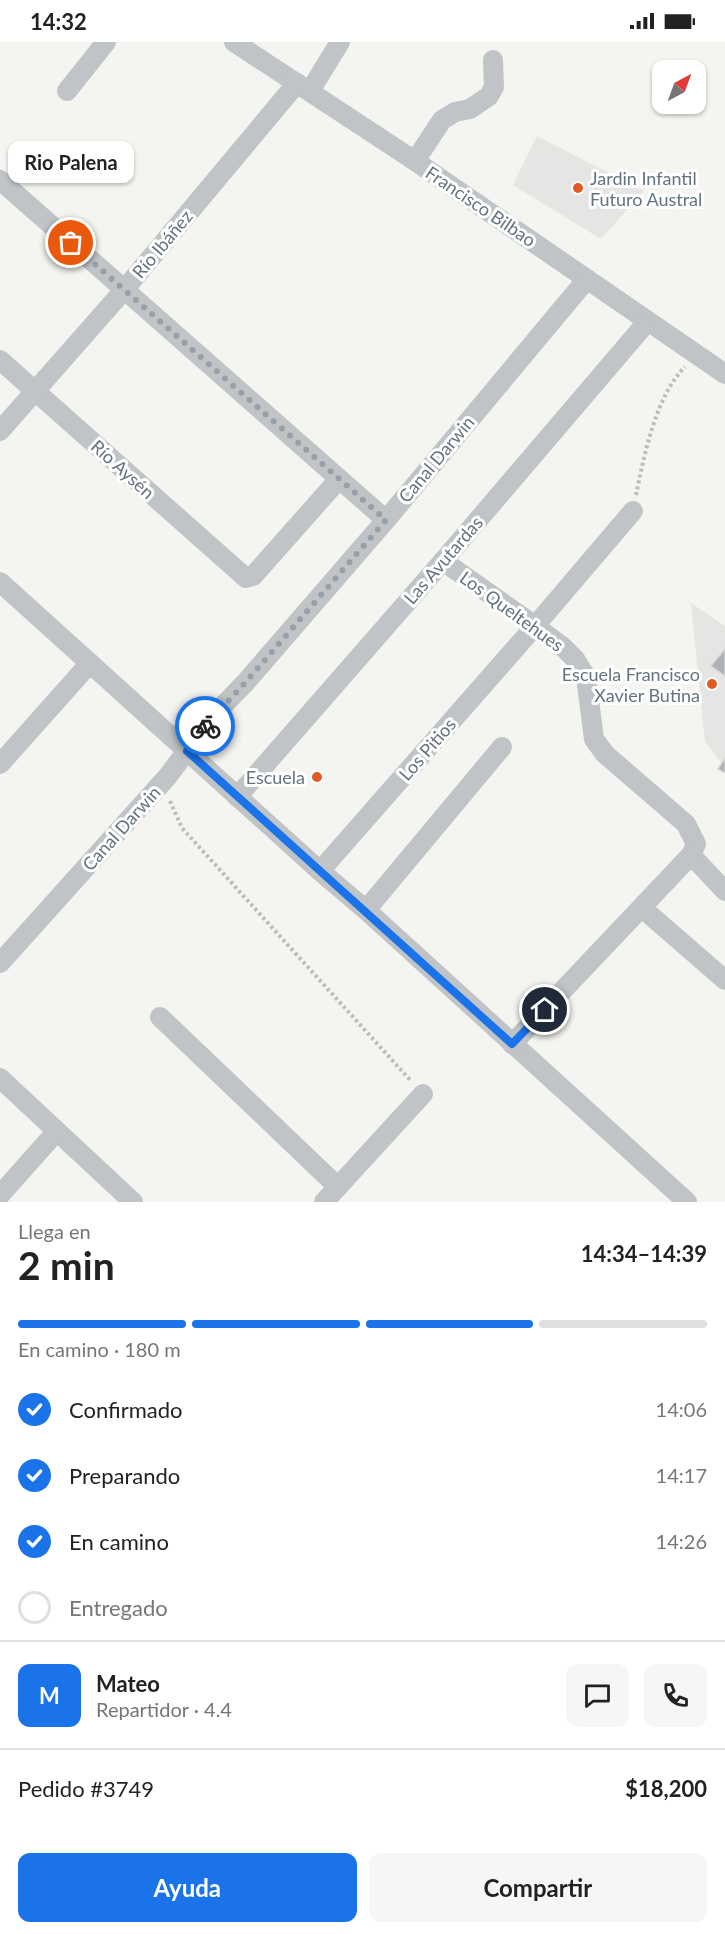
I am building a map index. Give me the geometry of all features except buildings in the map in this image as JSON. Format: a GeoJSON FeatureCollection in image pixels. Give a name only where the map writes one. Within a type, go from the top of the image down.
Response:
{"type":"FeatureCollection","features":[{"type":"Feature","properties":{"kind":"street"},"geometry":{"type":"LineString","coordinates":[[66,91],[106,42]]}},
{"type":"Feature","properties":{"kind":"street","name":"Francisco Bilbao"},"geometry":{"type":"LineString","coordinates":[[234,42],[415,161],[725,374]]}},
{"type":"Feature","properties":{"kind":"street","name":"Río Ibáñez"},"geometry":{"type":"LineString","coordinates":[[0,431],[304,87],[340,42]]}},
{"type":"Feature","properties":{"kind":"street"},"geometry":{"type":"LineString","coordinates":[[415,161],[442,120],[455,112],[470,109],[489,96],[494,87],[493,60]]}},
{"type":"Feature","properties":{"kind":"street"},"geometry":{"type":"LineString","coordinates":[[0,180],[386,520]]}},
{"type":"Feature","properties":{"kind":"street","name":"Canal Darwin"},"geometry":{"type":"LineString","coordinates":[[0,963],[161,783],[212,717],[245,683],[386,520],[587,279]]}},
{"type":"Feature","properties":{"kind":"street","name":"Las Avutardas"},"geometry":{"type":"LineString","coordinates":[[237,797],[647,322]]}},
{"type":"Feature","properties":{"kind":"street","name":"Río Aysén"},"geometry":{"type":"LineString","coordinates":[[0,360],[246,578],[253,576],[339,479]]}},
{"type":"Feature","properties":{"kind":"street","name":"Los Pitios"},"geometry":{"type":"LineString","coordinates":[[320,871],[633,511]]}},
{"type":"Feature","properties":{"kind":"street","name":"Los Queltehues"},"geometry":{"type":"LineString","coordinates":[[443,561],[535,626],[575,659],[586,677],[594,739],[605,754],[686,824],[696,844],[691,855]]}},
{"type":"Feature","properties":{"kind":"street"},"geometry":{"type":"LineString","coordinates":[[0,582],[687,1202]]}},
{"type":"Feature","properties":{"kind":"street"},"geometry":{"type":"LineString","coordinates":[[0,764],[90,663]]}},
{"type":"Feature","properties":{"kind":"street"},"geometry":{"type":"LineString","coordinates":[[366,910],[502,747]]}},
{"type":"Feature","properties":{"kind":"street"},"geometry":{"type":"LineString","coordinates":[[512,1044],[691,855],[725,891]]}},
{"type":"Feature","properties":{"kind":"street"},"geometry":{"type":"LineString","coordinates":[[642,908],[725,980]]}},
{"type":"Feature","properties":{"kind":"street"},"geometry":{"type":"LineString","coordinates":[[160,1017],[338,1187]]}},
{"type":"Feature","properties":{"kind":"street"},"geometry":{"type":"LineString","coordinates":[[0,1077],[133,1202]]}},
{"type":"Feature","properties":{"kind":"street"},"geometry":{"type":"LineString","coordinates":[[324,1202],[423,1094]]}},
{"type":"Feature","properties":{"kind":"street"},"geometry":{"type":"LineString","coordinates":[[0,1195],[56,1132]]}},
{"type":"Feature","properties":{"kind":"path"},"geometry":{"type":"LineString","coordinates":[[633,511],[645,452],[660,409],[676,375],[697,355]]}},
{"type":"Feature","properties":{"kind":"path"},"geometry":{"type":"LineString","coordinates":[[161,783],[182,828],[423,1094]]}},
{"type":"Feature","properties":{"kind":"shaded area","name":"Jardin Infantil Futuro Austral"},"geometry":{"type":"Polygon","coordinates":[[[537,136],[644,191],[601,239],[513,185],[537,136]]]}},
{"type":"Feature","properties":{"kind":"shaded area","name":"Escuela Francisco Xavier Butina"},"geometry":{"type":"Polygon","coordinates":[[[691,603],[725,626],[725,767],[705,742],[691,603]]]}},
{"type":"Feature","properties":{"kind":"way so far"},"geometry":{"type":"LineString","coordinates":[[71,243],[386,520],[205,726]]}},
{"type":"Feature","properties":{"kind":"place","name":"Jardin Infantil Futuro Austral"},"geometry":{"type":"Point","coordinates":[578,188]}},
{"type":"Feature","properties":{"kind":"place","name":"Rio Palena"},"geometry":{"type":"Point","coordinates":[71,243]}},
{"type":"Feature","properties":{"kind":"place","name":"Escuela Francisco Xavier Butina"},"geometry":{"type":"Point","coordinates":[712,684]}},
{"type":"Feature","properties":{"kind":"place","name":"Escuela"},"geometry":{"type":"Point","coordinates":[317,777]}},
{"type":"Feature","properties":{"kind":"route"},"geometry":{"type":"LineString","coordinates":[[205,726],[187,751],[512,1044],[545,1010]]}}]}
